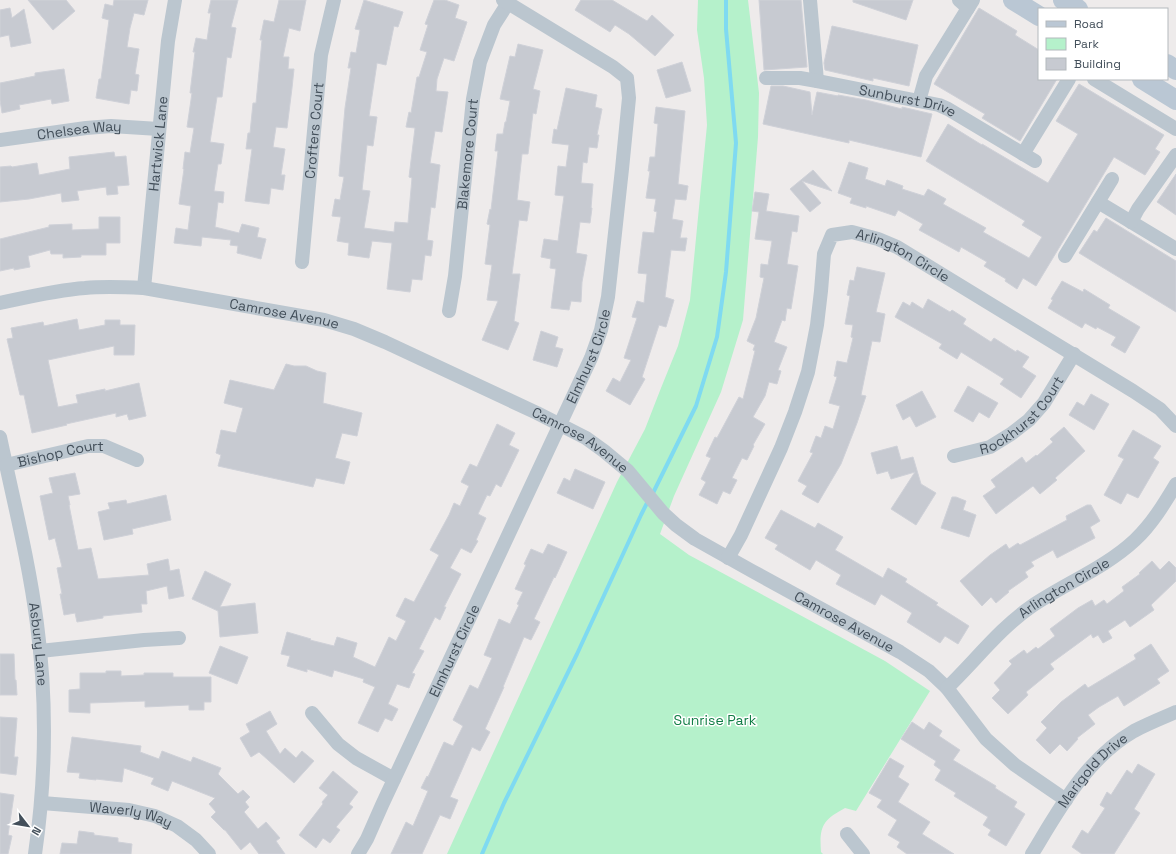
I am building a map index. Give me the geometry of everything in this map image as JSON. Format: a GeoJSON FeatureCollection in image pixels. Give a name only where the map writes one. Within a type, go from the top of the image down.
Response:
{"type":"FeatureCollection","features":[{"type":"Feature","properties":{"kind":"main road"},"geometry":{"type":"LineString","coordinates":[[1013,0],[1038,15]]}},
{"type":"Feature","properties":{"kind":"main road"},"geometry":{"type":"LineString","coordinates":[[1063,0],[1076,8]]}},
{"type":"Feature","properties":{"kind":"main road"},"geometry":{"type":"LineString","coordinates":[[1144,80],[1176,100]]}},
{"type":"Feature","properties":{"kind":"street","name":"Hartwick Lane"},"geometry":{"type":"LineString","coordinates":[[144,288],[168,41],[175,0]]}},
{"type":"Feature","properties":{"kind":"street","name":"Crofters Court"},"geometry":{"type":"LineString","coordinates":[[302,262],[321,55],[334,0]]}},
{"type":"Feature","properties":{"kind":"street"},"geometry":{"type":"LineString","coordinates":[[810,0],[817,81]]}},
{"type":"Feature","properties":{"kind":"street","name":"Blakemore Court"},"geometry":{"type":"LineString","coordinates":[[449,311],[456,276],[473,99],[480,62],[505,2]]}},
{"type":"Feature","properties":{"kind":"street","name":"Elmhurst Circle"},"geometry":{"type":"LineString","coordinates":[[358,854],[367,839],[591,358],[601,330],[608,297],[629,98],[627,78],[613,67],[505,2]]}},
{"type":"Feature","properties":{"kind":"street"},"geometry":{"type":"LineString","coordinates":[[919,101],[926,76],[967,3]]}},
{"type":"Feature","properties":{"kind":"street","name":"Sunburst Drive"},"geometry":{"type":"LineString","coordinates":[[766,78],[800,78],[939,105],[1035,161]]}},
{"type":"Feature","properties":{"kind":"street"},"geometry":{"type":"LineString","coordinates":[[1023,154],[1068,80]]}},
{"type":"Feature","properties":{"kind":"street"},"geometry":{"type":"LineString","coordinates":[[1096,80],[1176,129]]}},
{"type":"Feature","properties":{"kind":"street","name":"Chelsea Way"},"geometry":{"type":"LineString","coordinates":[[0,140],[111,126],[159,129]]}},
{"type":"Feature","properties":{"kind":"street"},"geometry":{"type":"LineString","coordinates":[[1131,222],[1138,209],[1176,155]]}},
{"type":"Feature","properties":{"kind":"street"},"geometry":{"type":"LineString","coordinates":[[1065,256],[1112,179]]}},
{"type":"Feature","properties":{"kind":"street"},"geometry":{"type":"LineString","coordinates":[[1098,202],[1176,249]]}},
{"type":"Feature","properties":{"kind":"street","name":"Arlington Circle"},"geometry":{"type":"LineString","coordinates":[[728,558],[741,535],[781,448],[808,372],[817,325],[824,254],[832,235],[852,232],[878,239],[897,247],[1134,391],[1160,410],[1176,426]]}},
{"type":"Feature","properties":{"kind":"street","name":"Camrose Avenue"},"geometry":{"type":"LineString","coordinates":[[0,303],[54,292],[84,288],[117,286],[144,288],[324,320],[354,329],[385,342],[586,438],[628,471],[676,525],[695,538],[728,558],[900,652],[929,671],[947,688],[986,738],[1015,766],[1066,800]]}},
{"type":"Feature","properties":{"kind":"street","name":"Rockhurst Court"},"geometry":{"type":"LineString","coordinates":[[954,456],[990,447],[1011,434],[1029,420],[1044,403],[1074,354]]}},
{"type":"Feature","properties":{"kind":"street","name":"Asbury Lane"},"geometry":{"type":"LineString","coordinates":[[0,437],[31,587],[40,650],[44,735],[42,803],[35,854]]}},
{"type":"Feature","properties":{"kind":"street","name":"Bishop Court"},"geometry":{"type":"LineString","coordinates":[[6,465],[88,446],[104,446],[137,460]]}},
{"type":"Feature","properties":{"kind":"street","name":"Arlington Circle"},"geometry":{"type":"LineString","coordinates":[[947,688],[1002,632],[1032,606],[1067,584],[1107,562],[1135,541],[1156,517],[1176,484]]}},
{"type":"Feature","properties":{"kind":"street"},"geometry":{"type":"LineString","coordinates":[[40,650],[179,638]]}},
{"type":"Feature","properties":{"kind":"street","name":"Marigold Drive"},"geometry":{"type":"LineString","coordinates":[[1032,854],[1078,782],[1091,767],[1111,748],[1134,731],[1176,712]]}},
{"type":"Feature","properties":{"kind":"street"},"geometry":{"type":"LineString","coordinates":[[312,713],[338,744],[356,758],[394,779]]}},
{"type":"Feature","properties":{"kind":"street","name":"Waverly Way"},"geometry":{"type":"LineString","coordinates":[[42,803],[129,810],[155,816],[177,826],[196,840],[208,854]]}},
{"type":"Feature","properties":{"kind":"street"},"geometry":{"type":"LineString","coordinates":[[846,834],[863,854]]}},
{"type":"Feature","properties":{"kind":"green space","name":"Sunrise Park"},"geometry":{"type":"Polygon","coordinates":[[[698,0],[748,0],[759,93],[758,137],[743,320],[721,392],[674,496],[660,534],[689,555],[885,661],[930,691],[856,811],[845,808],[827,820],[821,836],[821,852],[823,854],[447,854],[617,482],[645,429],[678,346],[690,300],[707,125],[704,78],[697,30],[698,0]]]}},
{"type":"Feature","properties":{"kind":"building"},"geometry":{"type":"Polygon","coordinates":[[[28,0],[66,0],[75,11],[53,30],[28,0]]]}},
{"type":"Feature","properties":{"kind":"building"},"geometry":{"type":"Polygon","coordinates":[[[114,0],[148,0],[144,15],[134,13],[130,28],[127,47],[139,49],[135,74],[139,75],[137,91],[131,90],[129,104],[96,98],[99,79],[101,79],[109,20],[102,18],[105,4],[113,6],[114,0]]]}},
{"type":"Feature","properties":{"kind":"building"},"geometry":{"type":"Polygon","coordinates":[[[211,0],[238,0],[231,27],[236,28],[231,58],[227,57],[222,97],[217,97],[210,142],[224,144],[221,164],[218,164],[214,191],[224,192],[223,203],[218,202],[215,227],[239,233],[242,224],[259,228],[257,237],[266,239],[261,259],[237,253],[238,246],[230,245],[231,240],[202,237],[201,246],[174,243],[176,228],[188,230],[191,206],[179,204],[185,152],[190,153],[194,128],[187,127],[192,93],[190,93],[195,52],[193,52],[196,38],[207,40],[211,13],[208,13],[211,0]]]}},
{"type":"Feature","properties":{"kind":"building"},"geometry":{"type":"Polygon","coordinates":[[[279,0],[306,0],[300,31],[289,28],[283,57],[289,57],[288,69],[294,69],[292,88],[287,128],[276,127],[273,147],[285,149],[281,175],[285,175],[283,190],[271,188],[269,204],[245,201],[252,149],[246,149],[248,133],[250,133],[253,103],[256,103],[262,40],[260,40],[264,20],[274,22],[279,0]]]}},
{"type":"Feature","properties":{"kind":"building"},"geometry":{"type":"Polygon","coordinates":[[[364,0],[403,12],[398,27],[394,26],[386,65],[377,63],[369,116],[377,117],[373,146],[367,145],[362,190],[370,191],[364,228],[394,232],[395,222],[408,223],[412,178],[409,177],[415,128],[406,127],[409,112],[411,113],[417,77],[419,77],[427,52],[420,50],[428,25],[425,24],[434,0],[445,0],[459,5],[455,18],[467,22],[454,61],[444,58],[437,79],[436,91],[448,92],[442,132],[435,131],[430,163],[440,165],[435,208],[431,207],[427,240],[433,241],[431,256],[425,255],[422,280],[412,279],[410,292],[387,289],[392,243],[372,241],[369,258],[348,255],[349,243],[337,241],[341,217],[332,216],[335,199],[340,200],[344,177],[339,176],[345,108],[351,68],[348,68],[351,52],[356,53],[360,30],[355,29],[364,0]]]}},
{"type":"Feature","properties":{"kind":"building"},"geometry":{"type":"Polygon","coordinates":[[[581,0],[612,0],[647,21],[652,15],[674,35],[655,56],[629,34],[615,25],[610,32],[575,10],[581,0]]]}},
{"type":"Feature","properties":{"kind":"building"},"geometry":{"type":"Polygon","coordinates":[[[759,0],[801,0],[807,67],[764,70],[759,0]]]}},
{"type":"Feature","properties":{"kind":"building"},"geometry":{"type":"Polygon","coordinates":[[[853,0],[913,0],[906,20],[853,2],[853,0]]]}},
{"type":"Feature","properties":{"kind":"building"},"geometry":{"type":"Polygon","coordinates":[[[10,8],[12,18],[24,9],[31,43],[11,47],[9,35],[0,37],[0,10],[10,8]]]}},
{"type":"Feature","properties":{"kind":"building"},"geometry":{"type":"Polygon","coordinates":[[[979,8],[1017,31],[1015,35],[1038,49],[1038,80],[1056,80],[1020,141],[982,118],[985,114],[934,84],[979,8]]]}},
{"type":"Feature","properties":{"kind":"building"},"geometry":{"type":"Polygon","coordinates":[[[832,26],[918,45],[909,86],[873,78],[873,81],[825,70],[824,63],[832,26]]]}},
{"type":"Feature","properties":{"kind":"building"},"geometry":{"type":"Polygon","coordinates":[[[518,44],[543,50],[533,89],[540,91],[536,114],[533,113],[528,154],[522,154],[517,200],[530,202],[527,221],[519,220],[512,274],[520,274],[514,321],[519,323],[508,350],[482,340],[498,301],[487,300],[492,265],[485,264],[490,225],[487,224],[490,209],[491,210],[498,151],[495,151],[497,134],[503,134],[510,101],[500,99],[510,56],[515,57],[518,44]]]}},
{"type":"Feature","properties":{"kind":"building"},"geometry":{"type":"Polygon","coordinates":[[[682,62],[691,91],[666,98],[657,70],[682,62]]]}},
{"type":"Feature","properties":{"kind":"building"},"geometry":{"type":"Polygon","coordinates":[[[64,69],[69,101],[52,104],[51,99],[19,105],[20,109],[2,113],[0,83],[35,76],[35,73],[64,69]]]}},
{"type":"Feature","properties":{"kind":"building"},"geometry":{"type":"Polygon","coordinates":[[[1079,84],[1164,135],[1155,149],[1160,152],[1145,175],[1114,157],[1036,286],[1023,278],[1017,289],[1005,281],[1006,279],[984,266],[987,262],[961,247],[959,252],[919,230],[923,224],[898,210],[895,216],[866,206],[866,208],[850,203],[852,198],[838,193],[849,162],[868,168],[865,179],[885,186],[887,180],[903,186],[902,189],[924,196],[928,189],[946,199],[943,204],[986,228],[983,232],[1029,258],[1042,237],[1022,225],[1025,221],[926,161],[948,124],[1048,183],[1078,134],[1056,121],[1079,84]]]}},
{"type":"Feature","properties":{"kind":"building"},"geometry":{"type":"Polygon","coordinates":[[[771,86],[783,86],[810,92],[812,115],[817,92],[866,100],[902,109],[902,107],[932,114],[921,157],[849,140],[849,143],[763,124],[771,86]]]}},
{"type":"Feature","properties":{"kind":"building"},"geometry":{"type":"Polygon","coordinates":[[[566,88],[597,95],[595,107],[602,109],[597,135],[599,135],[597,148],[589,147],[587,163],[583,162],[581,183],[593,184],[590,223],[580,222],[576,253],[587,255],[582,282],[581,302],[571,301],[569,310],[551,308],[556,269],[550,268],[551,259],[541,257],[544,239],[558,241],[564,196],[555,195],[558,166],[566,167],[569,145],[552,143],[554,129],[557,130],[566,88]]]}},
{"type":"Feature","properties":{"kind":"building"},"geometry":{"type":"Polygon","coordinates":[[[656,107],[685,111],[678,184],[688,186],[686,200],[675,199],[672,219],[683,221],[680,238],[687,238],[685,251],[671,250],[665,297],[674,300],[666,327],[659,325],[642,377],[645,379],[630,405],[606,391],[613,378],[620,382],[631,360],[624,358],[637,318],[632,317],[637,301],[644,303],[647,274],[638,273],[643,232],[654,233],[657,212],[654,211],[656,199],[646,198],[650,171],[648,171],[650,157],[655,157],[658,124],[654,123],[656,107]]]}},
{"type":"Feature","properties":{"kind":"building"},"geometry":{"type":"Polygon","coordinates":[[[114,152],[115,157],[126,156],[129,185],[117,186],[118,194],[107,195],[106,187],[77,191],[79,200],[62,202],[61,193],[29,199],[0,202],[0,167],[12,167],[37,163],[39,175],[70,169],[69,157],[114,152]]]}},
{"type":"Feature","properties":{"kind":"building"},"geometry":{"type":"Polygon","coordinates":[[[813,170],[832,191],[802,181],[821,203],[810,212],[790,189],[813,170]]]}},
{"type":"Feature","properties":{"kind":"building"},"geometry":{"type":"Polygon","coordinates":[[[1176,174],[1176,215],[1157,202],[1176,174]]]}},
{"type":"Feature","properties":{"kind":"building"},"geometry":{"type":"Polygon","coordinates":[[[755,192],[769,194],[766,211],[799,216],[797,232],[792,231],[787,264],[798,266],[791,309],[787,308],[785,321],[782,320],[774,342],[787,347],[778,370],[781,371],[777,384],[769,382],[765,396],[753,417],[765,424],[753,445],[754,446],[747,460],[742,458],[732,478],[737,480],[730,494],[723,491],[717,504],[699,495],[706,482],[701,479],[711,458],[706,456],[715,437],[717,438],[739,397],[743,399],[755,351],[753,350],[755,345],[747,341],[756,318],[764,278],[760,277],[761,264],[768,265],[772,241],[755,239],[759,212],[752,211],[755,192]]]}},
{"type":"Feature","properties":{"kind":"building"},"geometry":{"type":"Polygon","coordinates":[[[99,217],[120,217],[120,243],[106,243],[106,255],[81,255],[81,257],[63,258],[63,254],[51,254],[50,250],[28,256],[30,267],[0,271],[0,239],[49,227],[49,225],[72,224],[72,230],[99,229],[99,217]]]}},
{"type":"Feature","properties":{"kind":"building"},"geometry":{"type":"Polygon","coordinates":[[[1106,218],[1176,261],[1176,312],[1079,253],[1094,230],[1097,232],[1106,218]]]}},
{"type":"Feature","properties":{"kind":"building"},"geometry":{"type":"Polygon","coordinates":[[[857,267],[885,273],[876,312],[885,314],[880,342],[872,341],[861,395],[866,396],[857,423],[841,464],[818,503],[802,494],[807,486],[798,481],[813,453],[810,452],[816,436],[821,438],[825,426],[833,429],[840,406],[829,403],[837,377],[834,376],[837,361],[847,363],[853,338],[851,337],[853,325],[845,324],[850,296],[847,295],[850,280],[854,281],[857,267]]]}},
{"type":"Feature","properties":{"kind":"building"},"geometry":{"type":"Polygon","coordinates":[[[1062,281],[1083,292],[1084,289],[1110,305],[1108,308],[1140,327],[1125,353],[1111,345],[1116,337],[1097,327],[1096,329],[1085,323],[1082,328],[1048,308],[1053,300],[1051,299],[1062,281]]]}},
{"type":"Feature","properties":{"kind":"building"},"geometry":{"type":"Polygon","coordinates":[[[928,299],[950,312],[952,310],[966,319],[963,324],[991,342],[994,338],[1016,352],[1017,350],[1029,357],[1022,367],[1036,376],[1021,398],[1000,384],[1004,379],[961,352],[957,359],[939,348],[942,344],[895,317],[903,302],[910,306],[912,302],[923,309],[928,299]]]}},
{"type":"Feature","properties":{"kind":"building"},"geometry":{"type":"Polygon","coordinates":[[[77,319],[79,330],[105,325],[105,320],[120,320],[120,325],[135,325],[134,355],[114,355],[114,346],[48,360],[58,407],[78,403],[76,395],[105,389],[105,391],[139,383],[146,416],[129,420],[127,414],[116,417],[116,413],[32,433],[24,395],[20,395],[7,339],[13,338],[11,328],[43,322],[44,326],[77,319]]]}},
{"type":"Feature","properties":{"kind":"building"},"geometry":{"type":"Polygon","coordinates":[[[541,331],[558,337],[555,347],[563,349],[557,367],[533,360],[541,331]]]}},
{"type":"Feature","properties":{"kind":"building"},"geometry":{"type":"Polygon","coordinates":[[[286,364],[306,366],[326,373],[323,403],[362,413],[357,436],[342,433],[335,458],[350,462],[344,484],[316,478],[313,487],[218,466],[221,455],[216,453],[221,430],[236,433],[243,408],[224,403],[230,380],[274,390],[286,364]]]}},
{"type":"Feature","properties":{"kind":"building"},"geometry":{"type":"Polygon","coordinates":[[[968,386],[998,403],[989,418],[979,412],[973,422],[954,411],[968,386]]]}},
{"type":"Feature","properties":{"kind":"building"},"geometry":{"type":"Polygon","coordinates":[[[922,391],[936,417],[916,427],[910,416],[903,420],[896,405],[922,391]]]}},
{"type":"Feature","properties":{"kind":"building"},"geometry":{"type":"Polygon","coordinates":[[[1091,394],[1109,404],[1094,430],[1069,415],[1077,402],[1084,406],[1091,394]]]}},
{"type":"Feature","properties":{"kind":"building"},"geometry":{"type":"Polygon","coordinates":[[[497,424],[515,433],[509,445],[519,450],[501,487],[496,484],[490,496],[487,495],[478,514],[486,518],[476,540],[478,541],[471,553],[461,548],[450,568],[461,574],[444,607],[446,607],[440,620],[435,617],[419,649],[424,651],[412,673],[415,674],[409,688],[397,684],[388,704],[398,709],[392,721],[385,718],[378,732],[358,723],[375,687],[363,682],[364,679],[334,670],[332,677],[307,669],[307,672],[287,666],[290,656],[281,654],[287,632],[334,646],[337,637],[357,643],[353,657],[375,667],[389,637],[396,641],[406,621],[396,616],[405,598],[414,602],[439,555],[430,550],[454,503],[460,506],[469,486],[461,482],[470,464],[477,467],[497,424]]]}},
{"type":"Feature","properties":{"kind":"building"},"geometry":{"type":"Polygon","coordinates":[[[1064,427],[1085,451],[1055,478],[1057,480],[1040,494],[1033,486],[996,514],[983,496],[996,487],[991,480],[1022,457],[1026,463],[1036,455],[1037,456],[1053,442],[1050,439],[1064,427]]]}},
{"type":"Feature","properties":{"kind":"building"},"geometry":{"type":"Polygon","coordinates":[[[1133,430],[1161,446],[1153,458],[1159,462],[1138,498],[1127,493],[1121,504],[1104,495],[1124,459],[1118,456],[1133,430]]]}},
{"type":"Feature","properties":{"kind":"building"},"geometry":{"type":"Polygon","coordinates":[[[897,446],[901,460],[913,457],[921,484],[936,493],[916,525],[891,509],[915,472],[891,479],[888,471],[877,474],[871,453],[897,446]]]}},
{"type":"Feature","properties":{"kind":"building"},"geometry":{"type":"Polygon","coordinates":[[[575,469],[605,482],[593,509],[557,493],[564,478],[570,481],[575,469]]]}},
{"type":"Feature","properties":{"kind":"building"},"geometry":{"type":"Polygon","coordinates":[[[75,473],[80,494],[68,496],[78,550],[91,548],[98,579],[149,575],[147,564],[168,559],[170,571],[179,569],[184,596],[169,599],[167,586],[146,591],[147,604],[141,604],[142,612],[103,616],[103,618],[77,622],[75,613],[64,615],[57,568],[62,567],[55,538],[49,540],[40,496],[53,493],[49,478],[75,473]]]}},
{"type":"Feature","properties":{"kind":"building"},"geometry":{"type":"Polygon","coordinates":[[[166,495],[171,520],[132,529],[133,534],[104,540],[98,512],[110,509],[108,503],[126,500],[127,504],[166,495]]]}},
{"type":"Feature","properties":{"kind":"building"},"geometry":{"type":"Polygon","coordinates":[[[952,497],[966,501],[963,510],[976,515],[969,537],[941,528],[952,497]]]}},
{"type":"Feature","properties":{"kind":"building"},"geometry":{"type":"Polygon","coordinates":[[[1087,505],[1091,505],[1100,521],[1090,527],[1095,538],[1057,558],[1053,550],[1031,562],[1034,566],[1025,572],[1028,577],[1008,591],[1009,592],[996,603],[991,597],[982,606],[960,581],[990,555],[1006,544],[1009,549],[1018,543],[1020,545],[1067,520],[1066,516],[1087,505]]]}},
{"type":"Feature","properties":{"kind":"building"},"geometry":{"type":"Polygon","coordinates":[[[781,510],[815,528],[818,523],[843,537],[835,550],[883,578],[888,568],[907,579],[905,582],[938,603],[936,605],[969,626],[958,644],[945,636],[940,643],[907,622],[912,613],[881,594],[875,605],[836,584],[841,575],[816,560],[810,570],[775,549],[778,545],[765,538],[781,510]]]}},
{"type":"Feature","properties":{"kind":"building"},"geometry":{"type":"Polygon","coordinates":[[[548,544],[567,552],[534,619],[540,622],[531,640],[524,637],[485,729],[490,732],[480,751],[472,747],[450,797],[458,800],[450,819],[440,815],[422,854],[391,854],[406,822],[413,826],[428,791],[421,788],[427,776],[428,777],[444,742],[453,746],[463,726],[453,720],[470,685],[478,689],[492,658],[484,655],[499,619],[510,624],[519,605],[517,604],[523,592],[515,589],[526,565],[524,564],[531,549],[543,554],[548,544]]]}},
{"type":"Feature","properties":{"kind":"building"},"geometry":{"type":"Polygon","coordinates":[[[1152,561],[1160,570],[1169,561],[1176,568],[1176,581],[1151,605],[1154,610],[1130,627],[1125,620],[1108,631],[1112,638],[1103,643],[1098,635],[1093,638],[1091,634],[1050,664],[1054,669],[1026,692],[1028,695],[1008,714],[992,698],[1000,690],[994,683],[1012,664],[1009,661],[1024,650],[1027,654],[1036,647],[1038,649],[1055,636],[1050,629],[1078,608],[1092,600],[1095,606],[1104,600],[1107,604],[1124,591],[1122,587],[1140,574],[1139,573],[1152,561]]]}},
{"type":"Feature","properties":{"kind":"building"},"geometry":{"type":"Polygon","coordinates":[[[205,571],[231,584],[220,607],[255,603],[258,633],[220,637],[218,611],[192,599],[205,571]]]}},
{"type":"Feature","properties":{"kind":"building"},"geometry":{"type":"Polygon","coordinates":[[[1151,644],[1169,671],[1157,679],[1160,683],[1124,706],[1118,696],[1088,715],[1095,724],[1077,738],[1078,739],[1067,751],[1060,744],[1050,754],[1036,740],[1047,728],[1041,722],[1061,702],[1085,684],[1088,688],[1136,659],[1134,655],[1151,644]]]}},
{"type":"Feature","properties":{"kind":"building"},"geometry":{"type":"Polygon","coordinates":[[[220,646],[248,657],[237,684],[209,673],[220,646]]]}},
{"type":"Feature","properties":{"kind":"building"},"geometry":{"type":"Polygon","coordinates":[[[0,654],[14,654],[17,695],[0,695],[0,654]]]}},
{"type":"Feature","properties":{"kind":"building"},"geometry":{"type":"Polygon","coordinates":[[[106,671],[121,671],[121,676],[144,675],[144,673],[173,673],[173,677],[211,677],[211,702],[204,702],[204,710],[189,710],[189,705],[145,707],[145,701],[90,703],[90,713],[69,712],[69,690],[80,689],[80,673],[106,673],[106,671]]]}},
{"type":"Feature","properties":{"kind":"building"},"geometry":{"type":"Polygon","coordinates":[[[270,711],[277,724],[266,731],[280,754],[285,748],[296,758],[302,751],[314,761],[294,783],[259,752],[251,757],[240,738],[250,732],[246,724],[270,711]]]}},
{"type":"Feature","properties":{"kind":"building"},"geometry":{"type":"Polygon","coordinates":[[[0,717],[17,718],[14,757],[18,757],[16,775],[0,773],[0,717]]]}},
{"type":"Feature","properties":{"kind":"building"},"geometry":{"type":"Polygon","coordinates":[[[912,722],[924,730],[929,722],[942,731],[939,736],[960,750],[953,760],[996,786],[995,788],[1017,802],[1014,807],[1025,814],[1006,846],[988,835],[991,830],[983,825],[988,817],[954,796],[956,793],[935,780],[941,770],[934,765],[936,761],[901,739],[912,722]]]}},
{"type":"Feature","properties":{"kind":"building"},"geometry":{"type":"Polygon","coordinates":[[[72,737],[141,746],[140,752],[159,759],[162,751],[191,762],[193,757],[221,768],[218,774],[238,794],[243,790],[250,797],[245,802],[249,807],[244,812],[258,829],[266,822],[280,838],[276,841],[285,854],[259,854],[250,842],[241,850],[225,830],[211,817],[216,812],[209,804],[215,798],[172,781],[168,791],[151,784],[154,778],[124,768],[122,782],[79,778],[80,773],[67,772],[72,737]]]}},
{"type":"Feature","properties":{"kind":"building"},"geometry":{"type":"Polygon","coordinates":[[[890,758],[904,766],[898,777],[909,784],[898,802],[930,822],[922,834],[954,854],[907,854],[897,847],[900,842],[888,835],[897,820],[877,807],[882,800],[869,793],[890,758]]]}},
{"type":"Feature","properties":{"kind":"building"},"geometry":{"type":"Polygon","coordinates":[[[1138,764],[1155,774],[1134,809],[1140,813],[1114,854],[1082,854],[1072,847],[1082,830],[1088,834],[1105,808],[1100,805],[1107,792],[1111,795],[1127,770],[1132,774],[1138,764]]]}},
{"type":"Feature","properties":{"kind":"building"},"geometry":{"type":"Polygon","coordinates":[[[333,771],[358,792],[349,804],[353,807],[336,827],[340,830],[330,843],[323,838],[316,848],[299,835],[323,804],[322,802],[328,795],[319,788],[333,771]]]}},
{"type":"Feature","properties":{"kind":"building"},"geometry":{"type":"Polygon","coordinates":[[[0,793],[14,795],[8,835],[12,836],[8,854],[0,854],[0,793]]]}},
{"type":"Feature","properties":{"kind":"building"},"geometry":{"type":"Polygon","coordinates":[[[79,831],[94,833],[94,835],[118,838],[118,842],[132,844],[131,854],[60,854],[62,843],[77,844],[79,831]]]}},
{"type":"Feature","properties":{"kind":"waterway"},"geometry":{"type":"LineString","coordinates":[[652,495],[696,406],[717,337],[726,272],[736,143],[726,29],[726,0]]}},
{"type":"Feature","properties":{"kind":"waterway"},"geometry":{"type":"LineString","coordinates":[[482,854],[504,803],[577,654],[648,501]]}}]}
